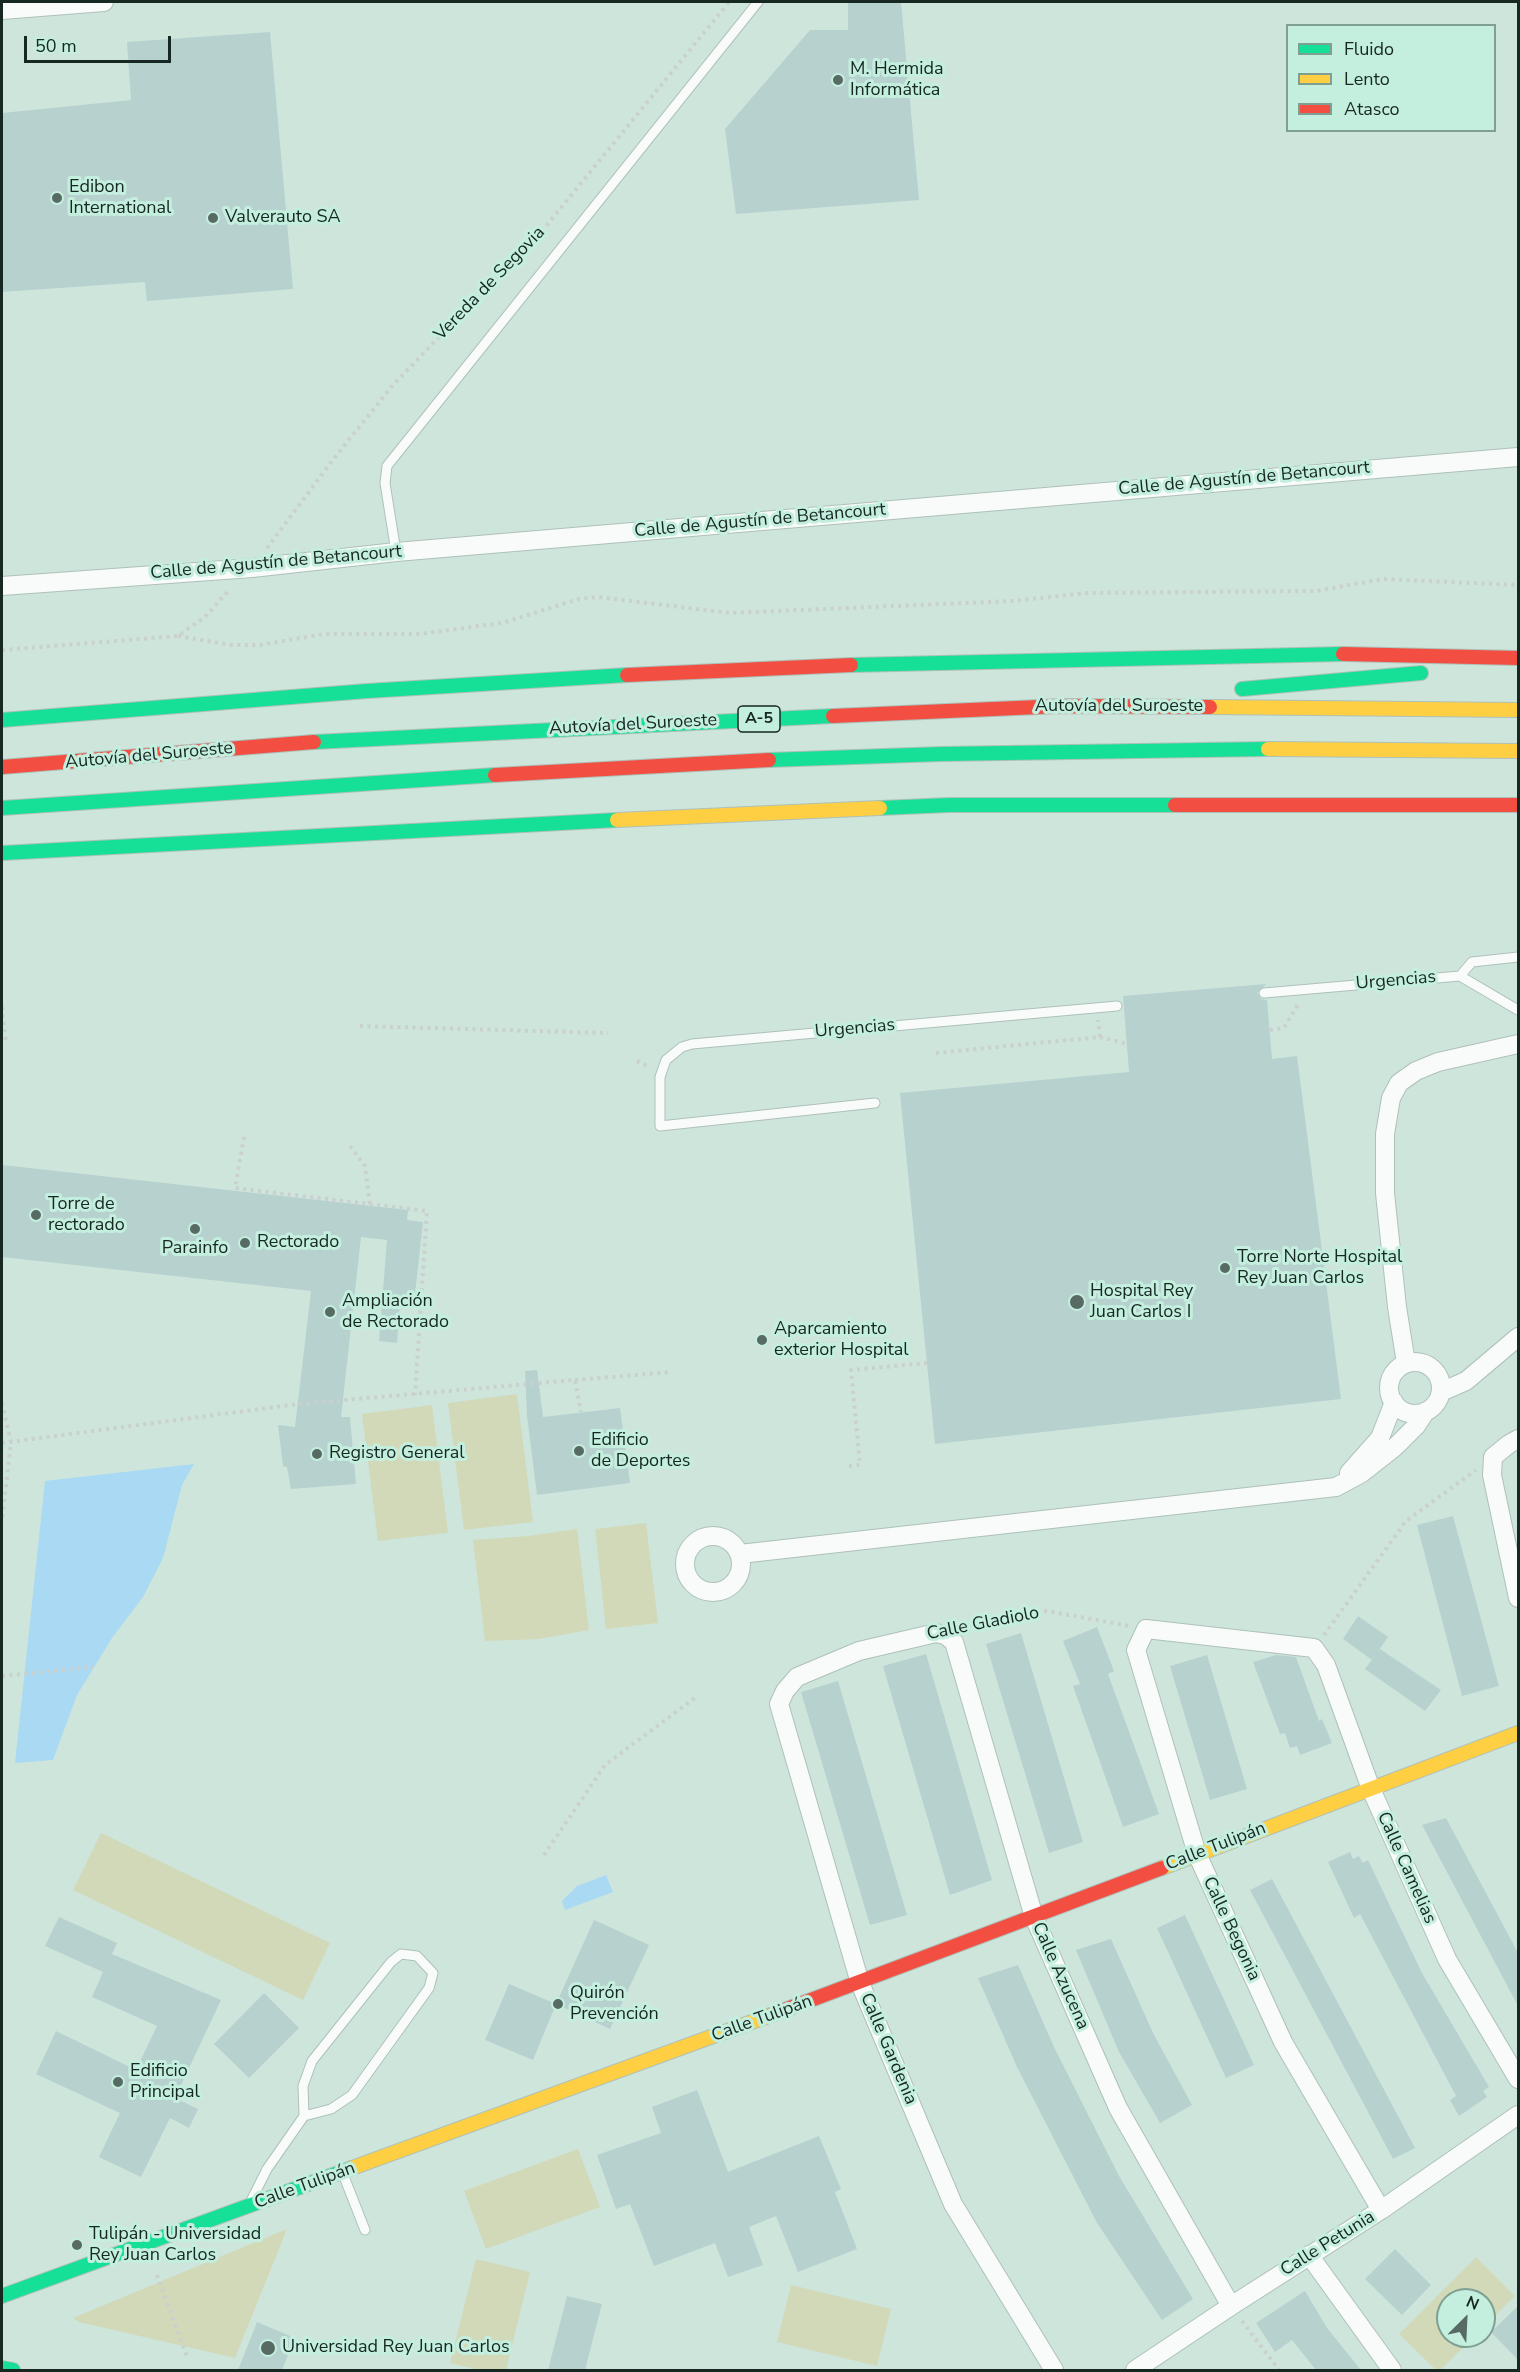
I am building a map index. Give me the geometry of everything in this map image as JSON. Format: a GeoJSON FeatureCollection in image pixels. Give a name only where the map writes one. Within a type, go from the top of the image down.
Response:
{"type":"FeatureCollection","features":[{"type":"Feature","properties":{"kind":"main road"},"geometry":{"type":"LineString","coordinates":[[1377,654],[1495,644]]}},
{"type":"Feature","properties":{"kind":"main road"},"geometry":{"type":"LineString","coordinates":[[2,720],[367,691],[715,669],[1087,658],[1377,654],[1518,658]]}},
{"type":"Feature","properties":{"kind":"main road"},"geometry":{"type":"LineString","coordinates":[[1224,691],[1518,664]]}},
{"type":"Feature","properties":{"kind":"main road"},"geometry":{"type":"LineString","coordinates":[[1062,706],[1200,693]]}},
{"type":"Feature","properties":{"kind":"main road","name":"Autovía del Suroeste"},"geometry":{"type":"LineString","coordinates":[[2,767],[384,737],[1062,706],[1518,710]]}},
{"type":"Feature","properties":{"kind":"main road"},"geometry":{"type":"LineString","coordinates":[[2,808],[658,764],[941,754],[1352,748],[1518,752]]}},
{"type":"Feature","properties":{"kind":"main road"},"geometry":{"type":"LineString","coordinates":[[2,853],[948,805],[1518,804]]}},
{"type":"Feature","properties":{"kind":"main road"},"geometry":{"type":"LineString","coordinates":[[2,866],[156,844]]}},
{"type":"Feature","properties":{"kind":"main road","name":"Calle Tulipán"},"geometry":{"type":"LineString","coordinates":[[2,2296],[860,1983],[1518,1733]]}},
{"type":"Feature","properties":{"kind":"main road"},"geometry":{"type":"LineString","coordinates":[[2,2368],[13,2370]]}},
{"type":"Feature","properties":{"kind":"street"},"geometry":{"type":"LineString","coordinates":[[2,10],[104,2]]}},
{"type":"Feature","properties":{"kind":"street","name":"Calle de Agustín de Betancourt"},"geometry":{"type":"LineString","coordinates":[[2,586],[252,568],[396,552],[1518,457]]}},
{"type":"Feature","properties":{"kind":"street"},"geometry":{"type":"LineString","coordinates":[[1406,1363],[1397,1307],[1385,1192],[1385,1134],[1390,1098],[1399,1083],[1416,1071],[1438,1062],[1518,1044]]}},
{"type":"Feature","properties":{"kind":"street"},"geometry":{"type":"LineString","coordinates":[[1441,1392],[1466,1380],[1518,1337]]}},
{"type":"Feature","properties":{"kind":"street"},"geometry":{"type":"LineString","coordinates":[[740,1554],[1336,1487],[1362,1473],[1395,1447],[1416,1426],[1426,1411],[1436,1403],[1441,1392],[1440,1379],[1432,1368],[1420,1362],[1406,1363],[1390,1380],[1389,1391],[1394,1402],[1408,1412],[1426,1411]]}},
{"type":"Feature","properties":{"kind":"street"},"geometry":{"type":"LineString","coordinates":[[1336,1487],[1380,1438],[1394,1402]]}},
{"type":"Feature","properties":{"kind":"street"},"geometry":{"type":"LineString","coordinates":[[1518,1439],[1493,1457],[1492,1475],[1518,1598]]}},
{"type":"Feature","properties":{"kind":"street"},"geometry":{"type":"LineString","coordinates":[[1146,1629],[1314,1648]]}},
{"type":"Feature","properties":{"kind":"street","name":"Calle Begonia"},"geometry":{"type":"LineString","coordinates":[[1146,1629],[1136,1650],[1197,1854],[1283,2042],[1381,2210]]}},
{"type":"Feature","properties":{"kind":"street","name":"Calle Gladiolo"},"geometry":{"type":"LineString","coordinates":[[779,1704],[785,1691],[797,1677],[859,1651],[936,1633]]}},
{"type":"Feature","properties":{"kind":"street","name":"Calle Azucena"},"geometry":{"type":"LineString","coordinates":[[936,1633],[945,1635],[954,1642],[1034,1917],[1118,2108],[1231,2306]]}},
{"type":"Feature","properties":{"kind":"street","name":"Calle Camelias"},"geometry":{"type":"LineString","coordinates":[[1314,1648],[1326,1665],[1371,1789],[1447,1959],[1518,2079]]}},
{"type":"Feature","properties":{"kind":"street","name":"Calle Gardenia"},"geometry":{"type":"LineString","coordinates":[[779,1704],[860,1983],[953,2204],[1054,2370]]}},
{"type":"Feature","properties":{"kind":"street","name":"Calle Petunia"},"geometry":{"type":"LineString","coordinates":[[1136,2370],[1381,2210],[1518,2115]]}},
{"type":"Feature","properties":{"kind":"street"},"geometry":{"type":"LineString","coordinates":[[1309,2255],[1392,2370]]}},
{"type":"Feature","properties":{"kind":"lane","name":"Vereda de Segovia"},"geometry":{"type":"LineString","coordinates":[[396,552],[385,483],[387,466],[758,2]]}},
{"type":"Feature","properties":{"kind":"lane"},"geometry":{"type":"LineString","coordinates":[[1460,976],[1472,962],[1518,957]]}},
{"type":"Feature","properties":{"kind":"lane","name":"Urgencias"},"geometry":{"type":"LineString","coordinates":[[1264,993],[1460,976],[1518,1010]]}},
{"type":"Feature","properties":{"kind":"lane","name":"Urgencias"},"geometry":{"type":"LineString","coordinates":[[875,1103],[660,1126],[661,1069],[673,1053],[692,1044],[1116,1006]]}},
{"type":"Feature","properties":{"kind":"lane"},"geometry":{"type":"LineString","coordinates":[[248,2206],[267,2169],[304,2116],[303,2086],[312,2061],[391,1962],[401,1954],[417,1956],[433,1972],[429,1988],[351,2095],[331,2109],[304,2116]]}},
{"type":"Feature","properties":{"kind":"lane"},"geometry":{"type":"LineString","coordinates":[[342,2172],[365,2230]]}},
{"type":"Feature","properties":{"kind":"path","name":"Vereda de Segovia"},"geometry":{"type":"LineString","coordinates":[[178,636],[205,617],[252,568],[335,457],[393,385],[547,225],[729,2]]}},
{"type":"Feature","properties":{"kind":"path"},"geometry":{"type":"LineString","coordinates":[[2,650],[178,636],[231,645],[260,645],[324,634],[419,634],[502,623],[579,599],[598,597],[730,613],[1012,601],[1087,593],[1316,591],[1383,579],[1518,585]]}},
{"type":"Feature","properties":{"kind":"path"},"geometry":{"type":"LineString","coordinates":[[1270,1030],[1284,1028],[1304,995]]}},
{"type":"Feature","properties":{"kind":"path"},"geometry":{"type":"LineString","coordinates":[[2,1007],[6,1043]]}},
{"type":"Feature","properties":{"kind":"path"},"geometry":{"type":"LineString","coordinates":[[1098,1016],[1100,1037]]}},
{"type":"Feature","properties":{"kind":"path"},"geometry":{"type":"LineString","coordinates":[[360,1026],[609,1034]]}},
{"type":"Feature","properties":{"kind":"path"},"geometry":{"type":"LineString","coordinates":[[936,1053],[1100,1037],[1127,1044]]}},
{"type":"Feature","properties":{"kind":"path"},"geometry":{"type":"LineString","coordinates":[[244,1137],[235,1188],[427,1211],[415,1395]]}},
{"type":"Feature","properties":{"kind":"path"},"geometry":{"type":"LineString","coordinates":[[350,1146],[365,1166],[370,1204]]}},
{"type":"Feature","properties":{"kind":"path"},"geometry":{"type":"LineString","coordinates":[[849,1466],[860,1465],[851,1370],[927,1363]]}},
{"type":"Feature","properties":{"kind":"path"},"geometry":{"type":"LineString","coordinates":[[2,1443],[298,1404],[672,1372]]}},
{"type":"Feature","properties":{"kind":"path"},"geometry":{"type":"LineString","coordinates":[[575,1380],[580,1412]]}},
{"type":"Feature","properties":{"kind":"path"},"geometry":{"type":"LineString","coordinates":[[2,1403],[11,1442],[2,1522]]}},
{"type":"Feature","properties":{"kind":"path"},"geometry":{"type":"LineString","coordinates":[[1314,1648],[1406,1521],[1493,1457]]}},
{"type":"Feature","properties":{"kind":"path","name":"Calle Gladiolo"},"geometry":{"type":"LineString","coordinates":[[936,1633],[1047,1611],[1146,1629]]}},
{"type":"Feature","properties":{"kind":"path"},"geometry":{"type":"LineString","coordinates":[[2,1676],[93,1667]]}},
{"type":"Feature","properties":{"kind":"path"},"geometry":{"type":"LineString","coordinates":[[544,1855],[605,1765],[696,1697]]}},
{"type":"Feature","properties":{"kind":"path"},"geometry":{"type":"LineString","coordinates":[[157,2276],[187,2357]]}},
{"type":"Feature","properties":{"kind":"path"},"geometry":{"type":"LineString","coordinates":[[1231,2306],[1279,2370]]}},
{"type":"Feature","properties":{"kind":"green space"},"geometry":{"type":"Polygon","coordinates":[[[517,1394],[533,1522],[464,1530],[448,1403],[517,1394]]]}},
{"type":"Feature","properties":{"kind":"green space"},"geometry":{"type":"Polygon","coordinates":[[[432,1405],[448,1533],[378,1541],[362,1414],[432,1405]]]}},
{"type":"Feature","properties":{"kind":"green space"},"geometry":{"type":"Polygon","coordinates":[[[646,1523],[658,1623],[606,1629],[595,1529],[646,1523]]]}},
{"type":"Feature","properties":{"kind":"green space"},"geometry":{"type":"Polygon","coordinates":[[[577,1529],[589,1630],[539,1639],[485,1641],[473,1540],[528,1536],[577,1529]]]}},
{"type":"Feature","properties":{"kind":"green space"},"geometry":{"type":"Polygon","coordinates":[[[101,1833],[330,1943],[303,2000],[73,1890],[101,1833]]]}},
{"type":"Feature","properties":{"kind":"green space"},"geometry":{"type":"Polygon","coordinates":[[[578,2149],[600,2207],[486,2249],[464,2191],[578,2149]]]}},
{"type":"Feature","properties":{"kind":"green space"},"geometry":{"type":"Polygon","coordinates":[[[287,2229],[235,2358],[79,2322],[73,2318],[287,2229]]]}},
{"type":"Feature","properties":{"kind":"green space"},"geometry":{"type":"Polygon","coordinates":[[[1476,2257],[1515,2296],[1496,2315],[1496,2288],[1445,2288],[1476,2257]]]}},
{"type":"Feature","properties":{"kind":"green space"},"geometry":{"type":"Polygon","coordinates":[[[476,2259],[530,2272],[506,2370],[479,2370],[450,2363],[476,2259]]]}},
{"type":"Feature","properties":{"kind":"green space"},"geometry":{"type":"Polygon","coordinates":[[[791,2285],[891,2309],[877,2366],[777,2342],[791,2285]]]}},
{"type":"Feature","properties":{"kind":"green space"},"geometry":{"type":"Polygon","coordinates":[[[1436,2297],[1436,2348],[1463,2348],[1440,2370],[1436,2370],[1399,2334],[1436,2297]]]}},
{"type":"Feature","properties":{"kind":"water"},"geometry":{"type":"Polygon","coordinates":[[[194,1464],[182,1485],[163,1558],[143,1597],[112,1638],[77,1695],[53,1760],[15,1763],[45,1481],[194,1464]]]}},
{"type":"Feature","properties":{"kind":"water"},"geometry":{"type":"Polygon","coordinates":[[[606,1875],[613,1892],[565,1910],[562,1901],[577,1886],[606,1875]]]}},
{"type":"Feature","properties":{"kind":"building","name":"M. Hermida Informática"},"geometry":{"type":"Polygon","coordinates":[[[848,2],[901,2],[919,200],[736,214],[725,129],[810,30],[848,30],[848,2]]]}},
{"type":"Feature","properties":{"kind":"building","name":"Valverauto SA"},"geometry":{"type":"Polygon","coordinates":[[[270,32],[293,289],[147,301],[145,282],[2,292],[2,113],[131,100],[127,42],[270,32]]]}},
{"type":"Feature","properties":{"kind":"building"},"geometry":{"type":"Polygon","coordinates":[[[1266,984],[1257,993],[1261,999],[1267,1000],[1272,1059],[1297,1056],[1341,1399],[935,1444],[900,1093],[1129,1072],[1123,996],[1266,984]]]}},
{"type":"Feature","properties":{"kind":"building","name":"Rectorado"},"geometry":{"type":"Polygon","coordinates":[[[2,1165],[408,1210],[407,1220],[423,1222],[414,1303],[400,1301],[397,1343],[379,1341],[387,1240],[361,1237],[341,1417],[350,1417],[356,1484],[291,1489],[287,1467],[283,1466],[278,1425],[295,1427],[311,1291],[2,1257],[2,1165]]]}},
{"type":"Feature","properties":{"kind":"building","name":"Edificio de Deportes"},"geometry":{"type":"Polygon","coordinates":[[[537,1370],[543,1417],[620,1408],[630,1483],[537,1495],[527,1416],[525,1371],[537,1370]]]}},
{"type":"Feature","properties":{"kind":"building"},"geometry":{"type":"Polygon","coordinates":[[[1453,1516],[1499,1686],[1462,1696],[1417,1525],[1453,1516]]]}},
{"type":"Feature","properties":{"kind":"building"},"geometry":{"type":"Polygon","coordinates":[[[1358,1616],[1388,1637],[1372,1660],[1343,1639],[1358,1616]]]}},
{"type":"Feature","properties":{"kind":"building"},"geometry":{"type":"Polygon","coordinates":[[[1097,1627],[1114,1671],[1108,1674],[1159,1814],[1123,1827],[1073,1686],[1080,1684],[1063,1641],[1097,1627]]]}},
{"type":"Feature","properties":{"kind":"building"},"geometry":{"type":"Polygon","coordinates":[[[1021,1633],[1083,1842],[1049,1853],[986,1644],[1021,1633]]]}},
{"type":"Feature","properties":{"kind":"building"},"geometry":{"type":"Polygon","coordinates":[[[1380,1649],[1441,1690],[1425,1711],[1365,1669],[1380,1649]]]}},
{"type":"Feature","properties":{"kind":"building"},"geometry":{"type":"Polygon","coordinates":[[[926,1654],[992,1880],[950,1895],[883,1666],[926,1654]]]}},
{"type":"Feature","properties":{"kind":"building"},"geometry":{"type":"Polygon","coordinates":[[[1207,1655],[1247,1789],[1210,1800],[1170,1666],[1207,1655]]]}},
{"type":"Feature","properties":{"kind":"building"},"geometry":{"type":"Polygon","coordinates":[[[1276,1655],[1296,1657],[1319,1721],[1322,1719],[1332,1743],[1300,1755],[1297,1746],[1290,1748],[1285,1733],[1280,1734],[1253,1662],[1276,1655]]]}},
{"type":"Feature","properties":{"kind":"building"},"geometry":{"type":"Polygon","coordinates":[[[838,1681],[907,1915],[870,1925],[801,1692],[838,1681]]]}},
{"type":"Feature","properties":{"kind":"building"},"geometry":{"type":"Polygon","coordinates":[[[1446,1818],[1518,1953],[1518,2006],[1422,1825],[1446,1818]]]}},
{"type":"Feature","properties":{"kind":"building"},"geometry":{"type":"Polygon","coordinates":[[[1350,1852],[1353,1859],[1359,1856],[1363,1863],[1368,1860],[1422,1973],[1489,2087],[1483,2091],[1487,2097],[1459,2116],[1450,2100],[1456,2096],[1360,1914],[1354,1918],[1328,1862],[1350,1852]]]}},
{"type":"Feature","properties":{"kind":"building"},"geometry":{"type":"Polygon","coordinates":[[[1272,1879],[1415,2148],[1393,2159],[1250,1890],[1272,1879]]]}},
{"type":"Feature","properties":{"kind":"building"},"geometry":{"type":"Polygon","coordinates":[[[1185,1915],[1254,2065],[1226,2078],[1157,1928],[1185,1915]]]}},
{"type":"Feature","properties":{"kind":"building","name":"Edificio Principal"},"geometry":{"type":"Polygon","coordinates":[[[59,1917],[117,1943],[112,1954],[221,2000],[175,2098],[198,2109],[189,2128],[170,2118],[141,2177],[99,2157],[120,2113],[36,2074],[56,2031],[136,2070],[157,2026],[92,1997],[103,1972],[45,1946],[59,1917]]]}},
{"type":"Feature","properties":{"kind":"building"},"geometry":{"type":"Polygon","coordinates":[[[594,1920],[649,1945],[610,2029],[556,2004],[594,1920]]]}},
{"type":"Feature","properties":{"kind":"building"},"geometry":{"type":"Polygon","coordinates":[[[1111,1939],[1153,2033],[1192,2105],[1160,2123],[1119,2052],[1076,1950],[1111,1939]]]}},
{"type":"Feature","properties":{"kind":"building"},"geometry":{"type":"Polygon","coordinates":[[[1018,1965],[1054,2047],[1119,2176],[1193,2299],[1162,2320],[1097,2223],[1017,2067],[978,1978],[1018,1965]]]}},
{"type":"Feature","properties":{"kind":"building"},"geometry":{"type":"Polygon","coordinates":[[[509,1984],[556,2004],[533,2060],[485,2040],[509,1984]]]}},
{"type":"Feature","properties":{"kind":"building"},"geometry":{"type":"Polygon","coordinates":[[[264,1993],[299,2028],[249,2078],[214,2044],[264,1993]]]}},
{"type":"Feature","properties":{"kind":"building"},"geometry":{"type":"Polygon","coordinates":[[[697,2090],[728,2172],[819,2136],[841,2189],[835,2192],[857,2249],[798,2272],[776,2216],[749,2227],[763,2265],[728,2277],[715,2243],[654,2266],[630,2204],[616,2209],[597,2155],[661,2133],[652,2107],[697,2090]]]}},
{"type":"Feature","properties":{"kind":"building"},"geometry":{"type":"Polygon","coordinates":[[[1395,2249],[1431,2285],[1402,2315],[1365,2279],[1395,2249]]]}},
{"type":"Feature","properties":{"kind":"building"},"geometry":{"type":"Polygon","coordinates":[[[1305,2291],[1327,2328],[1361,2370],[1316,2370],[1292,2340],[1275,2352],[1256,2323],[1305,2291]]]}},
{"type":"Feature","properties":{"kind":"building"},"geometry":{"type":"Polygon","coordinates":[[[567,2296],[602,2304],[585,2370],[548,2370],[567,2296]]]}},
{"type":"Feature","properties":{"kind":"building"},"geometry":{"type":"Polygon","coordinates":[[[1518,2306],[1518,2360],[1496,2337],[1496,2327],[1518,2306]]]}},
{"type":"Feature","properties":{"kind":"building"},"geometry":{"type":"Polygon","coordinates":[[[257,2322],[295,2338],[282,2370],[238,2370],[257,2322]]]}},
{"type":"Feature","properties":{"kind":"traffic: fast"},"geometry":{"type":"LineString","coordinates":[[851,665],[1343,654]]}},
{"type":"Feature","properties":{"kind":"traffic: fast"},"geometry":{"type":"LineString","coordinates":[[1242,689],[1421,673]]}},
{"type":"Feature","properties":{"kind":"traffic: fast"},"geometry":{"type":"LineString","coordinates":[[2,720],[367,691],[627,675]]}},
{"type":"Feature","properties":{"kind":"traffic: fast"},"geometry":{"type":"LineString","coordinates":[[314,742],[833,716]]}},
{"type":"Feature","properties":{"kind":"traffic: fast"},"geometry":{"type":"LineString","coordinates":[[769,760],[941,754],[1268,749]]}},
{"type":"Feature","properties":{"kind":"traffic: fast"},"geometry":{"type":"LineString","coordinates":[[2,808],[495,775]]}},
{"type":"Feature","properties":{"kind":"traffic: fast"},"geometry":{"type":"LineString","coordinates":[[880,808],[949,805],[1175,805]]}},
{"type":"Feature","properties":{"kind":"traffic: fast"},"geometry":{"type":"LineString","coordinates":[[2,853],[617,820]]}},
{"type":"Feature","properties":{"kind":"traffic: fast"},"geometry":{"type":"LineString","coordinates":[[2,2296],[352,2168]]}},
{"type":"Feature","properties":{"kind":"traffic: fast"},"geometry":{"type":"LineString","coordinates":[[2,2368],[13,2370]]}},
{"type":"Feature","properties":{"kind":"traffic: slow"},"geometry":{"type":"LineString","coordinates":[[1210,707],[1518,710]]}},
{"type":"Feature","properties":{"kind":"traffic: slow"},"geometry":{"type":"LineString","coordinates":[[1268,749],[1518,751]]}},
{"type":"Feature","properties":{"kind":"traffic: slow"},"geometry":{"type":"LineString","coordinates":[[617,820],[880,808]]}},
{"type":"Feature","properties":{"kind":"traffic: slow"},"geometry":{"type":"LineString","coordinates":[[1162,1868],[1518,1733]]}},
{"type":"Feature","properties":{"kind":"traffic: slow"},"geometry":{"type":"LineString","coordinates":[[352,2168],[771,2015]]}},
{"type":"Feature","properties":{"kind":"traffic: jam"},"geometry":{"type":"LineString","coordinates":[[1343,654],[1518,658]]}},
{"type":"Feature","properties":{"kind":"traffic: jam"},"geometry":{"type":"LineString","coordinates":[[627,675],[851,665]]}},
{"type":"Feature","properties":{"kind":"traffic: jam"},"geometry":{"type":"LineString","coordinates":[[833,716],[1062,706],[1210,707]]}},
{"type":"Feature","properties":{"kind":"traffic: jam"},"geometry":{"type":"LineString","coordinates":[[2,767],[314,742]]}},
{"type":"Feature","properties":{"kind":"traffic: jam"},"geometry":{"type":"LineString","coordinates":[[495,775],[769,760]]}},
{"type":"Feature","properties":{"kind":"traffic: jam"},"geometry":{"type":"LineString","coordinates":[[1175,805],[1518,805]]}},
{"type":"Feature","properties":{"kind":"traffic: jam"},"geometry":{"type":"LineString","coordinates":[[771,2015],[1162,1868]]}},
{"type":"Feature","properties":{"kind":"place","name":"M. Hermida Informática"},"geometry":{"type":"Point","coordinates":[838,80]}},
{"type":"Feature","properties":{"kind":"place","name":"Edibon International"},"geometry":{"type":"Point","coordinates":[57,198]}},
{"type":"Feature","properties":{"kind":"place","name":"Valverauto SA"},"geometry":{"type":"Point","coordinates":[213,218]}},
{"type":"Feature","properties":{"kind":"place","name":"Torre de rectorado"},"geometry":{"type":"Point","coordinates":[36,1215]}},
{"type":"Feature","properties":{"kind":"place","name":"Parainfo"},"geometry":{"type":"Point","coordinates":[195,1229]}},
{"type":"Feature","properties":{"kind":"place","name":"Rectorado"},"geometry":{"type":"Point","coordinates":[245,1243]}},
{"type":"Feature","properties":{"kind":"place","name":"Torre Norte Hospital Rey Juan Carlos"},"geometry":{"type":"Point","coordinates":[1225,1268]}},
{"type":"Feature","properties":{"kind":"place","name":"Hospital Rey Juan Carlos I"},"geometry":{"type":"Point","coordinates":[1077,1302]}},
{"type":"Feature","properties":{"kind":"place","name":"Ampliación de Rectorado"},"geometry":{"type":"Point","coordinates":[330,1312]}},
{"type":"Feature","properties":{"kind":"place","name":"Aparcamiento exterior Hospital"},"geometry":{"type":"Point","coordinates":[762,1340]}},
{"type":"Feature","properties":{"kind":"place","name":"Edificio de Deportes"},"geometry":{"type":"Point","coordinates":[579,1451]}},
{"type":"Feature","properties":{"kind":"place","name":"Registro General"},"geometry":{"type":"Point","coordinates":[317,1454]}},
{"type":"Feature","properties":{"kind":"place","name":"Quirón Prevención"},"geometry":{"type":"Point","coordinates":[558,2004]}},
{"type":"Feature","properties":{"kind":"place","name":"Edificio Principal"},"geometry":{"type":"Point","coordinates":[118,2082]}},
{"type":"Feature","properties":{"kind":"place","name":"Tulipán - Universidad Rey Juan Carlos"},"geometry":{"type":"Point","coordinates":[77,2245]}},
{"type":"Feature","properties":{"kind":"place","name":"Universidad Rey Juan Carlos"},"geometry":{"type":"Point","coordinates":[268,2348]}}]}
